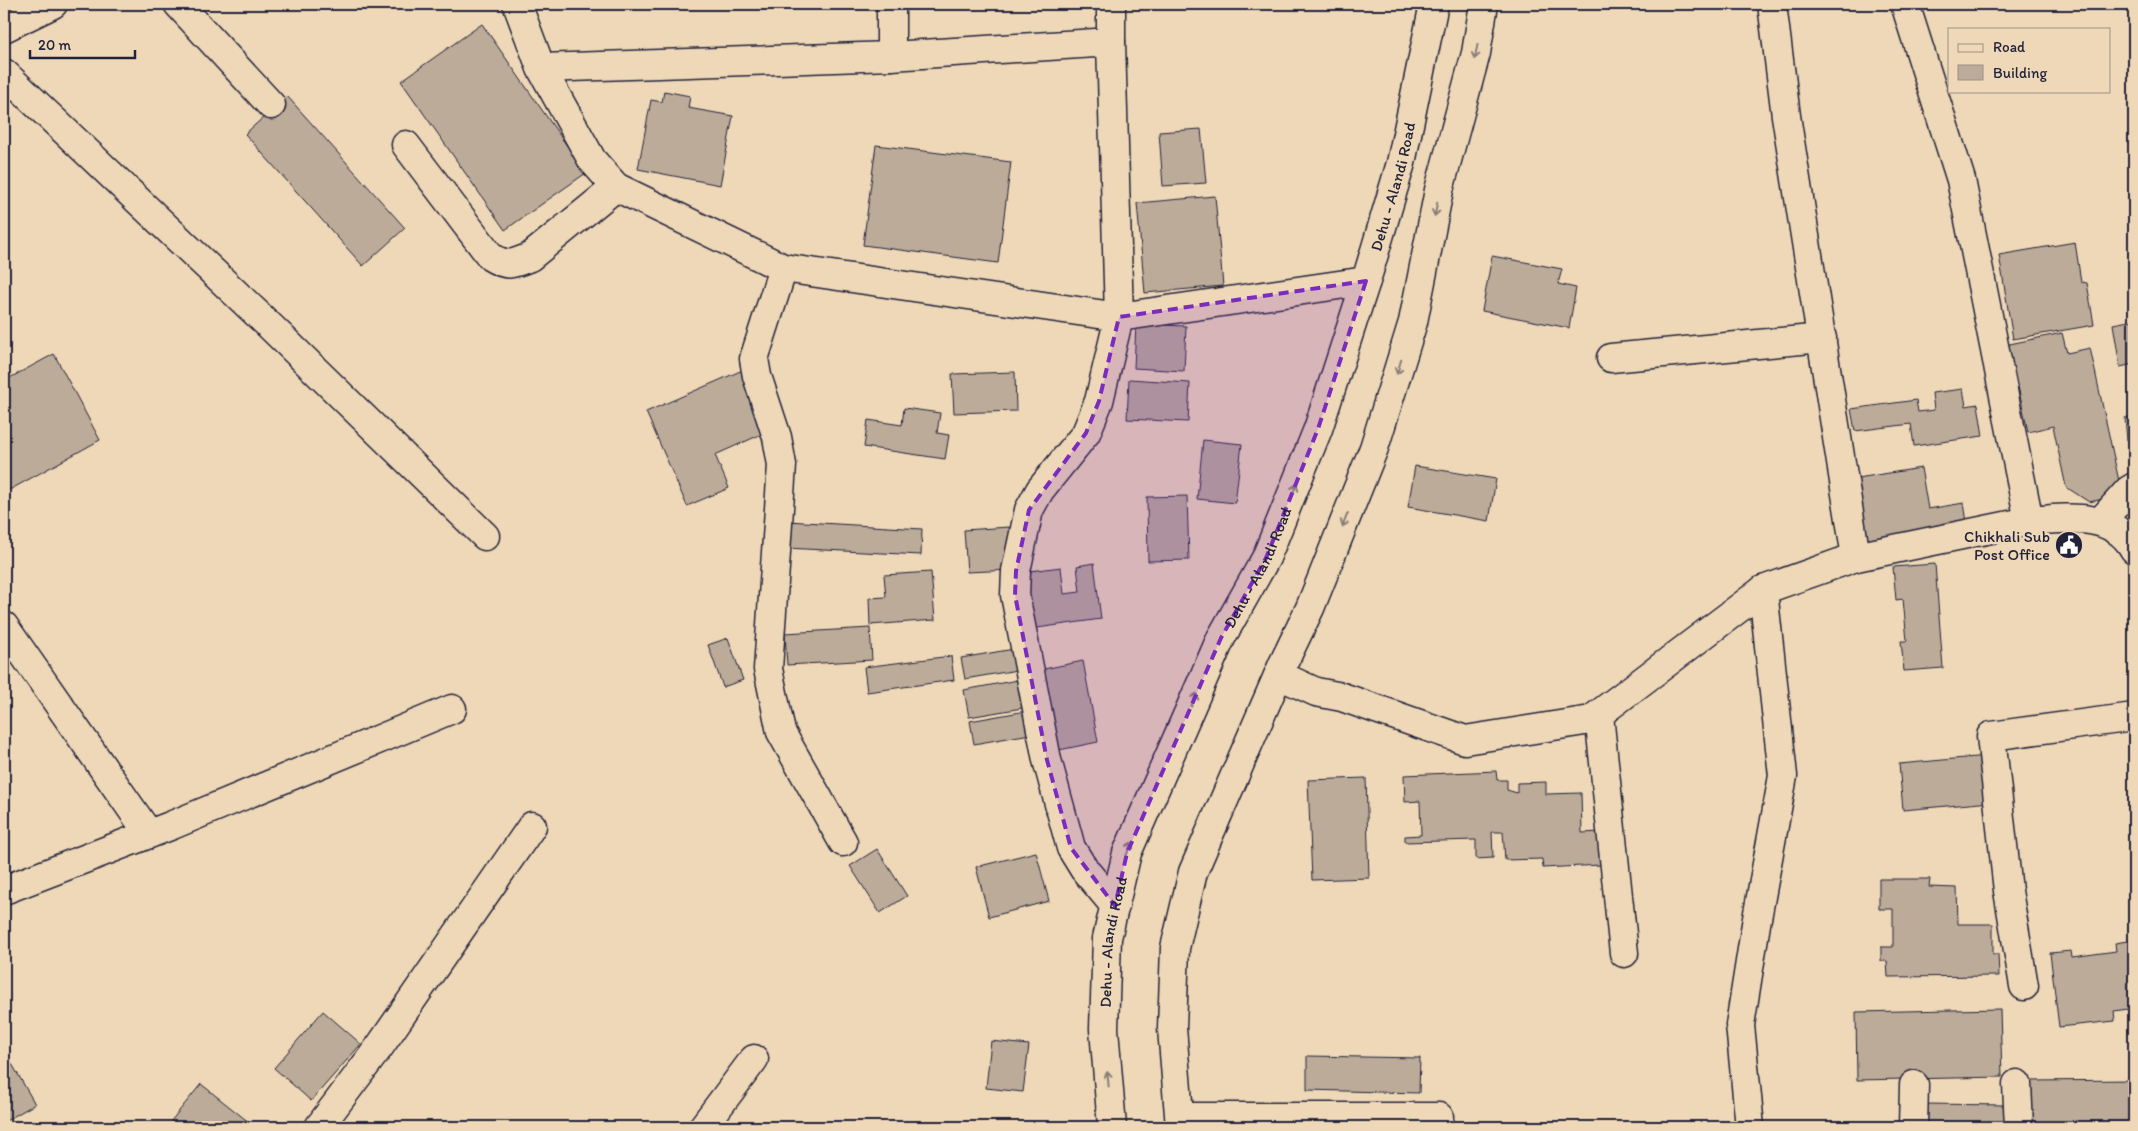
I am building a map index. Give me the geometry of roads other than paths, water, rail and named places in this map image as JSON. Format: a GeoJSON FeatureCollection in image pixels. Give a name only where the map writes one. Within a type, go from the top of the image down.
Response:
{"type":"FeatureCollection","features":[{"type":"Feature","properties":{"kind":"street"},"geometry":{"type":"LineString","coordinates":[[4,28],[53,4]]}},
{"type":"Feature","properties":{"kind":"street"},"geometry":{"type":"LineString","coordinates":[[178,4],[271,105]]}},
{"type":"Feature","properties":{"kind":"street"},"geometry":{"type":"LineString","coordinates":[[517,4],[541,68],[592,160],[616,187],[783,268],[1119,317],[1366,281]]}},
{"type":"Feature","properties":{"kind":"street"},"geometry":{"type":"LineString","coordinates":[[891,4],[891,56]]}},
{"type":"Feature","properties":{"kind":"street"},"geometry":{"type":"LineString","coordinates":[[1111,4],[1119,317],[1099,401],[1086,433],[1040,490],[1029,510],[1016,571],[1015,595],[1047,760],[1071,848],[1084,870],[1115,906]]}},
{"type":"Feature","properties":{"kind":"street","name":"Dehu - Alandi Road"},"geometry":{"type":"LineString","coordinates":[[1112,1127],[1104,1029],[1107,938],[1127,853],[1221,638],[1266,558],[1311,448],[1366,281],[1401,163],[1434,4]]}},
{"type":"Feature","properties":{"kind":"street"},"geometry":{"type":"LineString","coordinates":[[1439,1117],[1180,1122],[1172,1028],[1175,948],[1193,872],[1279,674],[1310,608],[1374,448],[1413,322],[1439,190],[1476,53],[1484,4]]}},
{"type":"Feature","properties":{"kind":"street"},"geometry":{"type":"LineString","coordinates":[[1772,4],[1786,116],[1856,557]]}},
{"type":"Feature","properties":{"kind":"street"},"geometry":{"type":"LineString","coordinates":[[1905,4],[1961,180],[2029,521]]}},
{"type":"Feature","properties":{"kind":"street"},"geometry":{"type":"LineString","coordinates":[[541,68],[891,56],[1111,42]]}},
{"type":"Feature","properties":{"kind":"street"},"geometry":{"type":"LineString","coordinates":[[4,74],[272,327],[485,536]]}},
{"type":"Feature","properties":{"kind":"street"},"geometry":{"type":"LineString","coordinates":[[406,145],[491,257],[502,264],[515,263],[530,257],[616,187]]}},
{"type":"Feature","properties":{"kind":"street"},"geometry":{"type":"LineString","coordinates":[[783,268],[754,359],[757,376],[777,437],[782,465],[768,669],[781,732],[843,842]]}},
{"type":"Feature","properties":{"kind":"street"},"geometry":{"type":"LineString","coordinates":[[1611,358],[1822,338]]}},
{"type":"Feature","properties":{"kind":"street"},"geometry":{"type":"LineString","coordinates":[[2101,521],[2128,490],[2134,487]]}},
{"type":"Feature","properties":{"kind":"street"},"geometry":{"type":"LineString","coordinates":[[1279,674],[1316,692],[1342,697],[1465,740],[1591,720],[1763,590],[1856,557],[2029,521],[2069,518],[2101,521],[2129,539],[2134,549]]}},
{"type":"Feature","properties":{"kind":"street"},"geometry":{"type":"LineString","coordinates":[[1750,1127],[1740,1025],[1784,776],[1763,590]]}},
{"type":"Feature","properties":{"kind":"street"},"geometry":{"type":"LineString","coordinates":[[4,626],[149,834]]}},
{"type":"Feature","properties":{"kind":"street"},"geometry":{"type":"LineString","coordinates":[[4,890],[149,834],[452,709]]}},
{"type":"Feature","properties":{"kind":"street"},"geometry":{"type":"LineString","coordinates":[[1599,714],[1624,953]]}},
{"type":"Feature","properties":{"kind":"street"},"geometry":{"type":"LineString","coordinates":[[2024,986],[2008,891],[1991,736],[2134,717]]}},
{"type":"Feature","properties":{"kind":"street"},"geometry":{"type":"LineString","coordinates":[[319,1127],[380,1046],[532,826]]}},
{"type":"Feature","properties":{"kind":"street"},"geometry":{"type":"LineString","coordinates":[[703,1127],[754,1058]]}},
{"type":"Feature","properties":{"kind":"street"},"geometry":{"type":"LineString","coordinates":[[2017,1084],[2019,1127]]}},
{"type":"Feature","properties":{"kind":"street"},"geometry":{"type":"LineString","coordinates":[[1913,1127],[1914,1085]]}},
{"type":"Feature","properties":{"kind":"place","name":"Chikhali Sub Post Office"},"geometry":{"type":"Point","coordinates":[2069,545]}}]}
